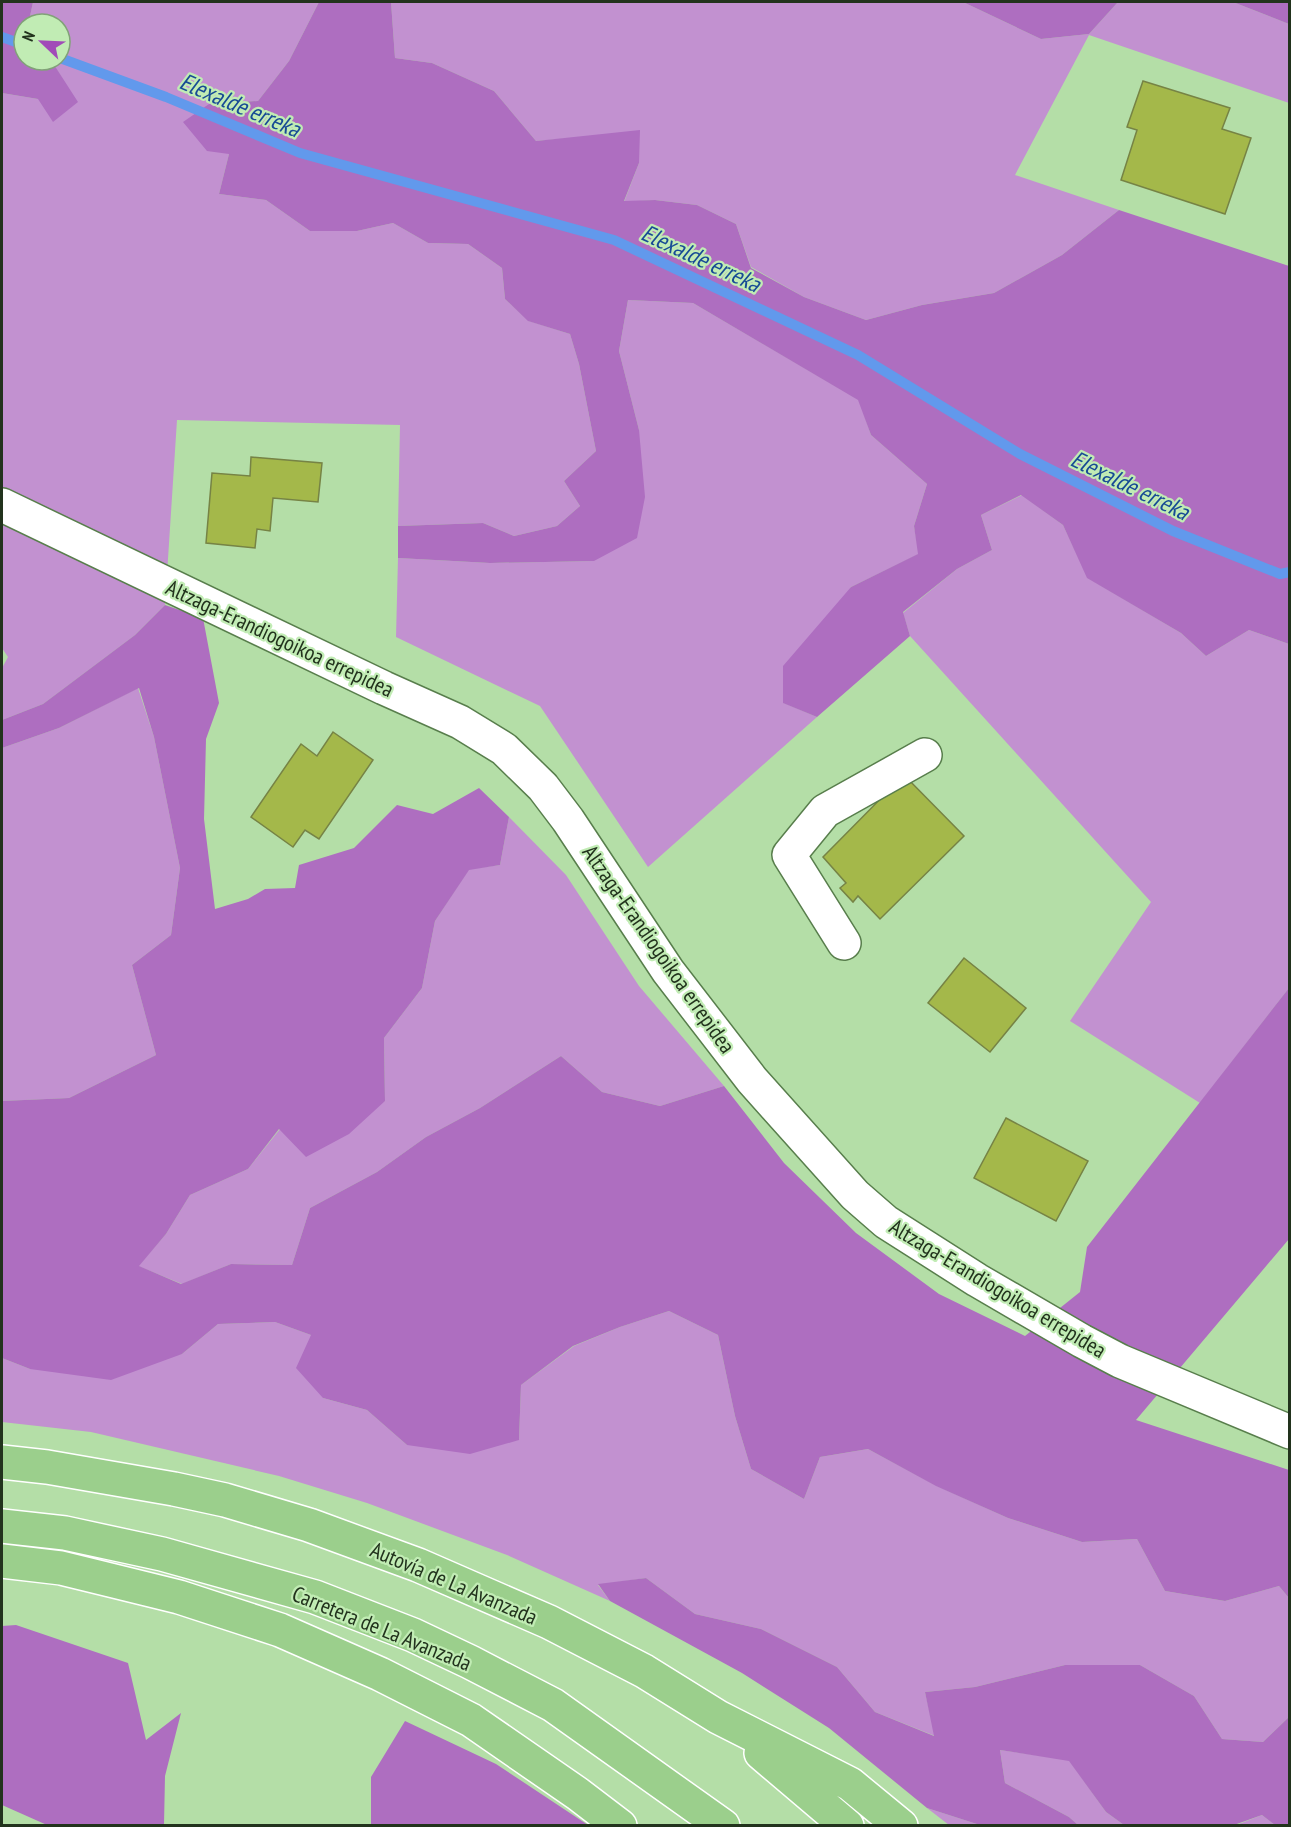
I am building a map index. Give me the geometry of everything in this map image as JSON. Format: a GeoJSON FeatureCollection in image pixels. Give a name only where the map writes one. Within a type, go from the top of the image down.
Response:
{"type":"FeatureCollection","features":[{"type":"Feature","properties":{"kind":"highway","name":"Autovía de La Avanzada"},"geometry":{"type":"LineString","coordinates":[[2,1462],[47,1467],[174,1489],[225,1500],[309,1525],[418,1565],[549,1622],[644,1671],[718,1717]]}},
{"type":"Feature","properties":{"kind":"highway","name":"Carretera de La Avanzada"},"geometry":{"type":"LineString","coordinates":[[2,1526],[65,1533],[162,1554],[315,1597],[413,1635],[553,1705],[723,1826]]}},
{"type":"Feature","properties":{"kind":"highway"},"geometry":{"type":"LineString","coordinates":[[2,1561],[62,1568],[179,1597],[280,1630],[380,1674],[471,1720],[620,1826]]}},
{"type":"Feature","properties":{"kind":"highway"},"geometry":{"type":"LineString","coordinates":[[718,1717],[847,1826]]}},
{"type":"Feature","properties":{"kind":"highway"},"geometry":{"type":"LineString","coordinates":[[718,1717],[850,1784],[901,1826]]}},
{"type":"Feature","properties":{"kind":"street","name":"Altzaga-Erandiogoikoa errepidea"},"geometry":{"type":"LineString","coordinates":[[2,506],[460,722],[504,749],[543,787],[568,820],[669,971],[752,1080],[855,1196],[886,1222],[978,1280],[1082,1341],[1120,1361],[1290,1432]]}},
{"type":"Feature","properties":{"kind":"street"},"geometry":{"type":"LineString","coordinates":[[844,944],[789,855],[825,811],[925,755]]}},
{"type":"Feature","properties":{"kind":"shaded area"},"geometry":{"type":"Polygon","coordinates":[[[2,2],[33,2],[31,12],[12,12],[12,72],[59,72],[78,102],[53,122],[38,99],[2,93],[2,2]]]}},
{"type":"Feature","properties":{"kind":"shaded area"},"geometry":{"type":"Polygon","coordinates":[[[33,2],[319,2],[289,61],[258,101],[209,104],[229,154],[219,194],[266,200],[310,231],[357,231],[393,223],[428,243],[468,244],[502,268],[505,299],[529,321],[570,334],[579,364],[596,451],[564,481],[580,506],[557,526],[514,536],[483,523],[398,526],[400,425],[177,420],[165,605],[135,635],[43,704],[2,720],[2,668],[8,657],[2,648],[2,93],[38,99],[62,78],[58,72],[72,72],[72,12],[31,12],[33,2]]]}},
{"type":"Feature","properties":{"kind":"shaded area"},"geometry":{"type":"Polygon","coordinates":[[[319,2],[391,2],[395,58],[432,63],[494,91],[536,141],[640,130],[639,163],[624,201],[655,200],[697,205],[736,224],[751,268],[804,297],[866,320],[922,305],[994,293],[1062,255],[1119,210],[1289,266],[1289,644],[1249,630],[1206,656],[1181,633],[1087,578],[1063,525],[1021,495],[981,515],[992,550],[957,569],[903,612],[910,636],[817,717],[783,703],[783,666],[851,587],[918,554],[914,526],[927,484],[871,435],[858,400],[693,303],[628,300],[619,351],[639,430],[645,497],[637,538],[594,561],[490,563],[398,558],[398,526],[483,523],[514,536],[557,526],[580,506],[564,481],[596,451],[579,364],[570,334],[528,321],[505,299],[502,268],[468,244],[428,243],[393,223],[357,231],[310,231],[266,200],[219,194],[229,154],[207,151],[183,122],[209,104],[258,101],[289,61],[319,2]]]}},
{"type":"Feature","properties":{"kind":"shaded area"},"geometry":{"type":"Polygon","coordinates":[[[391,2],[963,2],[1041,39],[1089,34],[1118,2],[1233,2],[1289,24],[1289,103],[1089,35],[1015,175],[1119,210],[1062,255],[994,293],[922,305],[866,320],[804,297],[751,267],[736,224],[697,205],[655,200],[624,202],[639,163],[585,137],[536,141],[494,91],[432,63],[395,58],[391,2]]]}},
{"type":"Feature","properties":{"kind":"shaded area"},"geometry":{"type":"Polygon","coordinates":[[[963,2],[1118,2],[1089,34],[1041,39],[963,2]]]}},
{"type":"Feature","properties":{"kind":"shaded area"},"geometry":{"type":"Polygon","coordinates":[[[1233,2],[1289,2],[1289,24],[1233,2]]]}},
{"type":"Feature","properties":{"kind":"shaded area"},"geometry":{"type":"Polygon","coordinates":[[[628,300],[693,303],[859,400],[871,435],[927,484],[914,526],[919,554],[851,587],[784,703],[817,717],[648,867],[540,706],[396,637],[398,558],[490,563],[594,561],[639,430],[619,351],[628,300]]]}},
{"type":"Feature","properties":{"kind":"shaded area"},"geometry":{"type":"Polygon","coordinates":[[[1022,495],[1063,525],[1088,578],[1181,633],[1206,656],[1249,630],[1289,644],[1289,988],[1200,1103],[1070,1021],[1151,902],[910,636],[903,613],[957,569],[992,550],[981,515],[1022,495]]]}},
{"type":"Feature","properties":{"kind":"shaded area"},"geometry":{"type":"Polygon","coordinates":[[[165,605],[203,618],[219,703],[206,739],[204,819],[215,909],[248,899],[265,889],[295,888],[299,865],[354,848],[397,805],[433,814],[479,788],[509,817],[500,865],[469,870],[435,921],[422,988],[384,1038],[385,1101],[349,1134],[306,1157],[279,1129],[248,1169],[190,1195],[166,1234],[139,1266],[181,1284],[231,1264],[292,1265],[310,1208],[377,1172],[426,1137],[480,1108],[561,1056],[602,1092],[660,1106],[724,1086],[784,1163],[856,1233],[939,1294],[1025,1336],[1080,1292],[1087,1247],[1289,988],[1289,1239],[1136,1420],[1289,1470],[1289,1598],[1279,1586],[1225,1601],[1165,1591],[1137,1539],[1082,1542],[1008,1518],[936,1486],[868,1449],[820,1457],[804,1499],[751,1469],[735,1416],[718,1335],[669,1311],[573,1346],[521,1385],[519,1440],[470,1454],[407,1445],[367,1410],[323,1398],[296,1368],[311,1335],[275,1322],[218,1324],[182,1354],[111,1380],[30,1369],[2,1358],[2,1101],[69,1098],[156,1055],[132,965],[171,935],[180,868],[154,737],[139,688],[59,728],[2,748],[2,720],[43,704],[135,635],[165,605]]]}},
{"type":"Feature","properties":{"kind":"shaded area"},"geometry":{"type":"Polygon","coordinates":[[[138,688],[154,737],[180,868],[171,935],[132,965],[156,1055],[69,1098],[2,1101],[2,748],[59,728],[138,688]]]}},
{"type":"Feature","properties":{"kind":"shaded area"},"geometry":{"type":"Polygon","coordinates":[[[509,817],[566,875],[639,986],[724,1086],[660,1106],[602,1092],[561,1056],[480,1108],[426,1137],[377,1172],[310,1208],[292,1265],[231,1264],[182,1284],[138,1266],[166,1234],[190,1195],[248,1169],[280,1129],[385,1101],[384,1038],[422,988],[435,921],[469,869],[500,865],[509,817]]]}},
{"type":"Feature","properties":{"kind":"shaded area"},"geometry":{"type":"Polygon","coordinates":[[[669,1311],[718,1335],[735,1416],[751,1469],[804,1499],[820,1457],[868,1449],[937,1486],[1008,1518],[1082,1542],[1137,1539],[1165,1591],[1225,1601],[1279,1586],[1289,1598],[1289,1717],[1263,1742],[1222,1739],[1194,1696],[1140,1665],[1065,1665],[975,1687],[925,1692],[935,1736],[875,1712],[837,1667],[761,1629],[695,1614],[646,1578],[598,1585],[610,1601],[507,1555],[367,1503],[279,1476],[91,1432],[2,1422],[2,1358],[30,1369],[182,1354],[218,1324],[275,1322],[311,1335],[323,1398],[367,1410],[407,1445],[519,1440],[521,1385],[574,1346],[620,1327],[669,1311]]]}},
{"type":"Feature","properties":{"kind":"shaded area"},"geometry":{"type":"Polygon","coordinates":[[[646,1578],[695,1614],[761,1629],[837,1667],[875,1712],[934,1736],[925,1692],[975,1687],[1065,1665],[1140,1665],[1194,1696],[1222,1739],[1263,1742],[1289,1717],[1289,1825],[1275,1825],[1262,1815],[1234,1825],[1124,1825],[1106,1812],[1069,1761],[1000,1750],[1005,1783],[1069,1817],[1078,1825],[980,1825],[927,1808],[829,1728],[742,1673],[610,1601],[598,1584],[646,1578]]]}},
{"type":"Feature","properties":{"kind":"shaded area"},"geometry":{"type":"Polygon","coordinates":[[[16,1625],[128,1663],[146,1740],[181,1713],[165,1776],[164,1825],[47,1825],[2,1805],[2,1626],[16,1625]]]}},
{"type":"Feature","properties":{"kind":"shaded area"},"geometry":{"type":"Polygon","coordinates":[[[405,1721],[496,1764],[588,1825],[371,1825],[371,1777],[405,1721]]]}},
{"type":"Feature","properties":{"kind":"shaded area"},"geometry":{"type":"Polygon","coordinates":[[[1000,1750],[1069,1760],[1106,1812],[1124,1825],[1078,1825],[1069,1817],[1005,1783],[1000,1750]]]}},
{"type":"Feature","properties":{"kind":"shaded area"},"geometry":{"type":"Polygon","coordinates":[[[927,1808],[980,1825],[949,1825],[927,1808]]]}},
{"type":"Feature","properties":{"kind":"shaded area"},"geometry":{"type":"Polygon","coordinates":[[[1262,1815],[1275,1825],[1234,1826],[1262,1815]]]}},
{"type":"Feature","properties":{"kind":"building"},"geometry":{"type":"Polygon","coordinates":[[[1143,81],[1230,108],[1222,129],[1251,138],[1225,214],[1121,180],[1137,130],[1127,127],[1143,81]]]}},
{"type":"Feature","properties":{"kind":"building"},"geometry":{"type":"Polygon","coordinates":[[[251,457],[322,463],[318,502],[273,498],[270,531],[257,529],[255,548],[206,543],[212,473],[250,476],[251,457]]]}},
{"type":"Feature","properties":{"kind":"building"},"geometry":{"type":"Polygon","coordinates":[[[333,732],[373,760],[319,839],[305,830],[293,847],[251,817],[301,744],[317,756],[333,732]]]}},
{"type":"Feature","properties":{"kind":"building"},"geometry":{"type":"Polygon","coordinates":[[[904,775],[964,836],[880,919],[858,896],[853,902],[840,888],[846,883],[823,857],[904,775]]]}},
{"type":"Feature","properties":{"kind":"building"},"geometry":{"type":"Polygon","coordinates":[[[964,958],[1026,1008],[990,1052],[928,1003],[964,958]]]}},
{"type":"Feature","properties":{"kind":"building"},"geometry":{"type":"Polygon","coordinates":[[[1006,1118],[1088,1161],[1056,1221],[974,1178],[1006,1118]]]}},
{"type":"Feature","properties":{"kind":"waterway","name":"Elexalde erreka"},"geometry":{"type":"LineString","coordinates":[[2,37],[12,41]]}},
{"type":"Feature","properties":{"kind":"waterway","name":"Elexalde erreka"},"geometry":{"type":"LineString","coordinates":[[72,62],[166,97],[300,153],[614,240],[858,355],[1020,454],[1173,531],[1280,574],[1290,572]]}}]}
